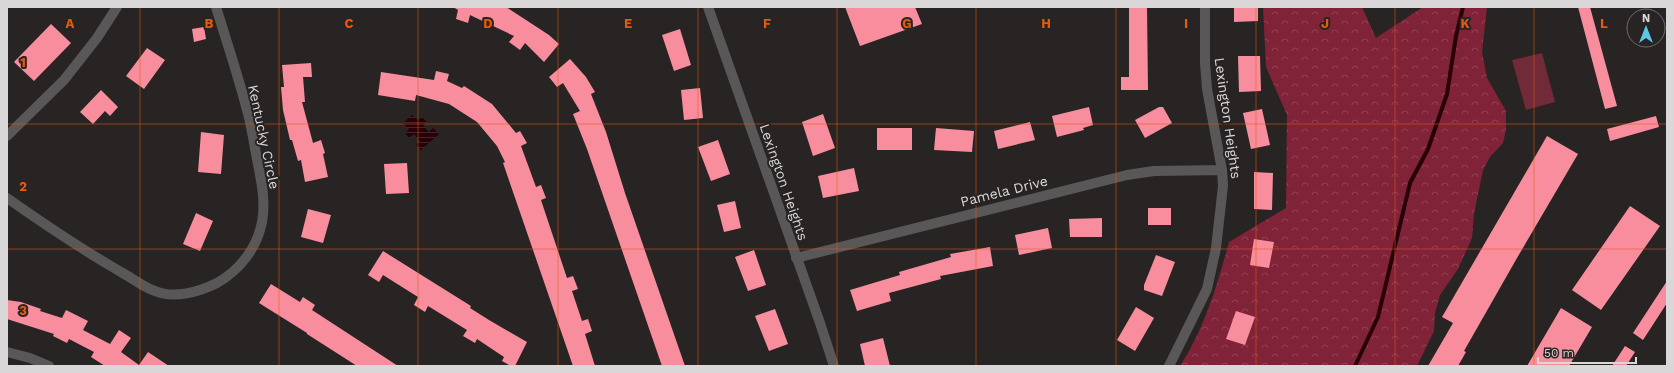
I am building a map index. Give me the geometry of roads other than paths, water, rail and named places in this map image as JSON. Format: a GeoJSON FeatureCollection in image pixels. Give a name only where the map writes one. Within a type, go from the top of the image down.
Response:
{"type":"FeatureCollection","features":[{"type":"Feature","properties":{"kind":"street"},"geometry":{"type":"LineString","coordinates":[[7,136],[64,80],[97,38],[117,7]]}},
{"type":"Feature","properties":{"kind":"street","name":"Kentucky Circle"},"geometry":{"type":"LineString","coordinates":[[7,198],[50,228],[104,262],[155,291],[165,294],[190,293],[212,285],[232,273],[248,256],[258,238],[262,221],[263,199],[248,114],[216,7]]}},
{"type":"Feature","properties":{"kind":"street","name":"Lexington Heights"},"geometry":{"type":"LineString","coordinates":[[708,7],[834,366]]}},
{"type":"Feature","properties":{"kind":"street","name":"Lexington Heights"},"geometry":{"type":"LineString","coordinates":[[1169,366],[1207,289],[1216,248],[1223,186],[1222,170],[1207,89],[1205,63],[1205,7]]}},
{"type":"Feature","properties":{"kind":"street","name":"Pamela Drive"},"geometry":{"type":"LineString","coordinates":[[796,258],[1127,175],[1154,171],[1222,170]]}},
{"type":"Feature","properties":{"kind":"street"},"geometry":{"type":"LineString","coordinates":[[7,352],[30,358],[49,366]]}},
{"type":"Feature","properties":{"kind":"waterway"},"geometry":{"type":"LineString","coordinates":[[1355,366],[1378,317],[1410,183],[1428,149],[1447,94],[1456,36],[1463,7]]}}]}
